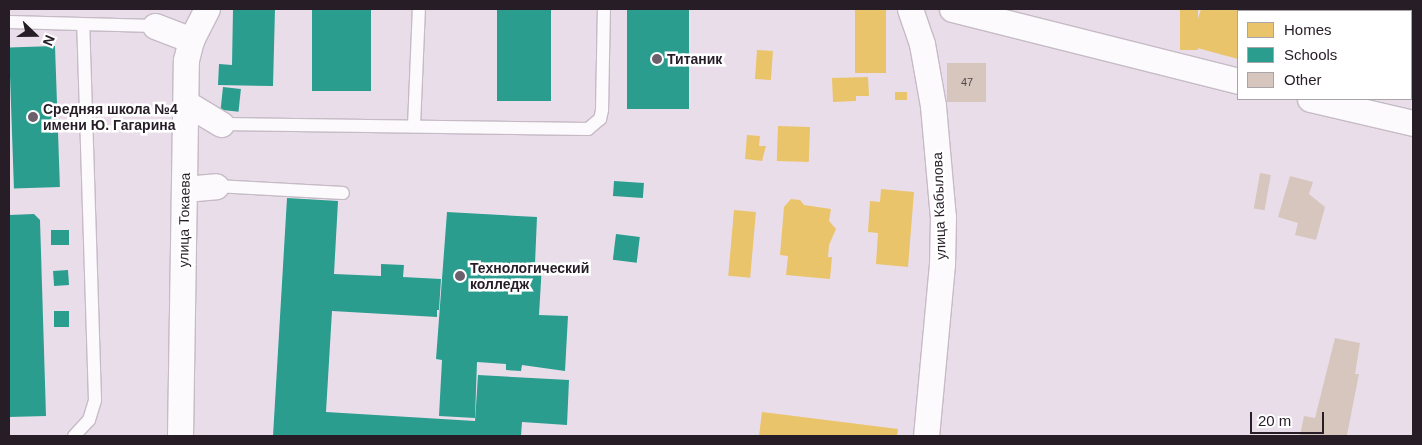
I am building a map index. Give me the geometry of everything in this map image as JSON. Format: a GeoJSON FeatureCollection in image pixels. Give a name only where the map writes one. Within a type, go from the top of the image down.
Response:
{"type":"FeatureCollection","features":[{"type":"Feature","properties":{"kind":"street","name":"улица Кабылова"},"geometry":{"type":"LineString","coordinates":[[910,9],[922,44],[933,106],[943,217],[942,264],[926,436]]}},
{"type":"Feature","properties":{"kind":"street"},"geometry":{"type":"LineString","coordinates":[[952,9],[1237,82]]}},
{"type":"Feature","properties":{"kind":"street","name":"улица Токаева"},"geometry":{"type":"LineString","coordinates":[[180,436],[186,60],[201,11]]}},
{"type":"Feature","properties":{"kind":"street"},"geometry":{"type":"LineString","coordinates":[[155,26],[191,40]]}},
{"type":"Feature","properties":{"kind":"street"},"geometry":{"type":"LineString","coordinates":[[1314,100],[1413,123]]}},
{"type":"Feature","properties":{"kind":"street"},"geometry":{"type":"LineString","coordinates":[[186,103],[221,124]]}},
{"type":"Feature","properties":{"kind":"street"},"geometry":{"type":"LineString","coordinates":[[184,188],[216,186]]}},
{"type":"Feature","properties":{"kind":"lane"},"geometry":{"type":"LineString","coordinates":[[414,126],[419,9]]}},
{"type":"Feature","properties":{"kind":"lane"},"geometry":{"type":"LineString","coordinates":[[221,124],[414,126],[577,131],[594,126],[602,110],[604,9]]}},
{"type":"Feature","properties":{"kind":"lane"},"geometry":{"type":"LineString","coordinates":[[9,22],[155,26]]}},
{"type":"Feature","properties":{"kind":"lane"},"geometry":{"type":"LineString","coordinates":[[74,436],[89,420],[95,400],[83,25]]}},
{"type":"Feature","properties":{"kind":"lane"},"geometry":{"type":"LineString","coordinates":[[216,186],[343,192]]}},
{"type":"Feature","properties":{"kind":"building: Homes"},"geometry":{"type":"Polygon","coordinates":[[[855,9],[886,9],[886,73],[855,73],[855,9]]]}},
{"type":"Feature","properties":{"kind":"building: Homes"},"geometry":{"type":"Polygon","coordinates":[[[1180,9],[1198,9],[1198,50],[1180,50],[1180,9]]]}},
{"type":"Feature","properties":{"kind":"building: Homes"},"geometry":{"type":"Polygon","coordinates":[[[1201,9],[1238,10],[1237,59],[1190,46],[1201,9]]]}},
{"type":"Feature","properties":{"kind":"building: Homes"},"geometry":{"type":"Polygon","coordinates":[[[757,50],[773,51],[771,80],[755,79],[757,50]]]}},
{"type":"Feature","properties":{"kind":"building: Homes"},"geometry":{"type":"Polygon","coordinates":[[[868,77],[869,96],[856,96],[856,101],[833,102],[832,78],[868,77]]]}},
{"type":"Feature","properties":{"kind":"building: Homes"},"geometry":{"type":"Polygon","coordinates":[[[895,92],[907,92],[907,100],[895,100],[895,92]]]}},
{"type":"Feature","properties":{"kind":"building: Homes"},"geometry":{"type":"Polygon","coordinates":[[[778,126],[810,127],[809,162],[777,161],[778,126]]]}},
{"type":"Feature","properties":{"kind":"building: Homes"},"geometry":{"type":"Polygon","coordinates":[[[747,135],[760,136],[759,146],[766,146],[762,161],[745,159],[747,135]]]}},
{"type":"Feature","properties":{"kind":"building: Homes"},"geometry":{"type":"Polygon","coordinates":[[[881,189],[914,192],[908,267],[876,264],[878,233],[868,232],[870,201],[880,202],[881,189]]]}},
{"type":"Feature","properties":{"kind":"building: Homes"},"geometry":{"type":"Polygon","coordinates":[[[791,199],[800,200],[804,205],[831,209],[829,221],[836,229],[829,245],[828,257],[832,257],[830,279],[786,275],[788,256],[780,255],[784,207],[791,199]]]}},
{"type":"Feature","properties":{"kind":"building: Homes"},"geometry":{"type":"Polygon","coordinates":[[[734,210],[756,212],[750,278],[728,276],[734,210]]]}},
{"type":"Feature","properties":{"kind":"building: Homes"},"geometry":{"type":"Polygon","coordinates":[[[762,412],[898,429],[897,436],[759,436],[762,412]]]}},
{"type":"Feature","properties":{"kind":"building: Schools"},"geometry":{"type":"Polygon","coordinates":[[[233,9],[275,9],[273,86],[218,85],[219,64],[232,65],[233,9]]]}},
{"type":"Feature","properties":{"kind":"building: Schools"},"geometry":{"type":"Polygon","coordinates":[[[312,9],[371,9],[371,91],[312,91],[312,9]]]}},
{"type":"Feature","properties":{"kind":"building: Schools"},"geometry":{"type":"Polygon","coordinates":[[[497,9],[551,9],[551,101],[497,101],[497,9]]]}},
{"type":"Feature","properties":{"kind":"building: Schools","name":"Титаник"},"geometry":{"type":"Polygon","coordinates":[[[627,9],[689,9],[689,109],[627,109],[627,9]]]}},
{"type":"Feature","properties":{"kind":"building: Schools","name":"Средняя школа №4 имени Ю. Гагарина"},"geometry":{"type":"Polygon","coordinates":[[[55,46],[60,187],[14,189],[9,48],[55,46]]]}},
{"type":"Feature","properties":{"kind":"building: Schools"},"geometry":{"type":"Polygon","coordinates":[[[223,87],[241,89],[238,112],[221,110],[223,87]]]}},
{"type":"Feature","properties":{"kind":"building: Schools"},"geometry":{"type":"Polygon","coordinates":[[[614,181],[644,183],[643,198],[613,196],[614,181]]]}},
{"type":"Feature","properties":{"kind":"building: Schools"},"geometry":{"type":"Polygon","coordinates":[[[287,198],[338,201],[334,274],[381,276],[381,264],[404,265],[403,277],[441,279],[437,317],[332,311],[326,412],[475,421],[478,375],[569,380],[567,425],[522,422],[521,436],[273,436],[287,198]]]}},
{"type":"Feature","properties":{"kind":"building: Schools","name":"Технологический колледж"},"geometry":{"type":"Polygon","coordinates":[[[447,212],[537,217],[535,264],[542,264],[539,315],[568,316],[565,371],[522,365],[521,371],[506,370],[506,364],[477,362],[475,418],[439,416],[442,360],[436,359],[447,212]]]}},
{"type":"Feature","properties":{"kind":"building: Schools"},"geometry":{"type":"Polygon","coordinates":[[[34,214],[40,220],[46,416],[9,417],[9,215],[34,214]]]}},
{"type":"Feature","properties":{"kind":"building: Schools"},"geometry":{"type":"Polygon","coordinates":[[[51,230],[69,230],[69,245],[51,245],[51,230]]]}},
{"type":"Feature","properties":{"kind":"building: Schools"},"geometry":{"type":"Polygon","coordinates":[[[616,234],[640,237],[637,263],[613,260],[616,234]]]}},
{"type":"Feature","properties":{"kind":"building: Schools"},"geometry":{"type":"Polygon","coordinates":[[[68,270],[69,285],[54,286],[53,271],[68,270]]]}},
{"type":"Feature","properties":{"kind":"building: Schools"},"geometry":{"type":"Polygon","coordinates":[[[54,311],[69,311],[69,327],[54,327],[54,311]]]}},
{"type":"Feature","properties":{"kind":"building: Other"},"geometry":{"type":"Polygon","coordinates":[[[947,63],[986,63],[986,102],[947,102],[947,63]]]}},
{"type":"Feature","properties":{"kind":"building: Other"},"geometry":{"type":"Polygon","coordinates":[[[1260,173],[1271,175],[1265,210],[1254,208],[1260,173]]]}},
{"type":"Feature","properties":{"kind":"building: Other"},"geometry":{"type":"Polygon","coordinates":[[[1290,176],[1313,182],[1309,194],[1325,207],[1316,240],[1295,235],[1298,223],[1278,217],[1290,176]]]}},
{"type":"Feature","properties":{"kind":"building: Other"},"geometry":{"type":"Polygon","coordinates":[[[1335,338],[1360,343],[1355,374],[1359,374],[1347,435],[1300,436],[1304,416],[1315,418],[1335,338]]]}},
{"type":"Feature","properties":{"kind":"place","name":"Титаник"},"geometry":{"type":"Point","coordinates":[657,59]}},
{"type":"Feature","properties":{"kind":"place","name":"Средняя школа №4 имени Ю. Гагарина"},"geometry":{"type":"Point","coordinates":[33,117]}},
{"type":"Feature","properties":{"kind":"place","name":"Технологический колледж"},"geometry":{"type":"Point","coordinates":[460,276]}}]}
